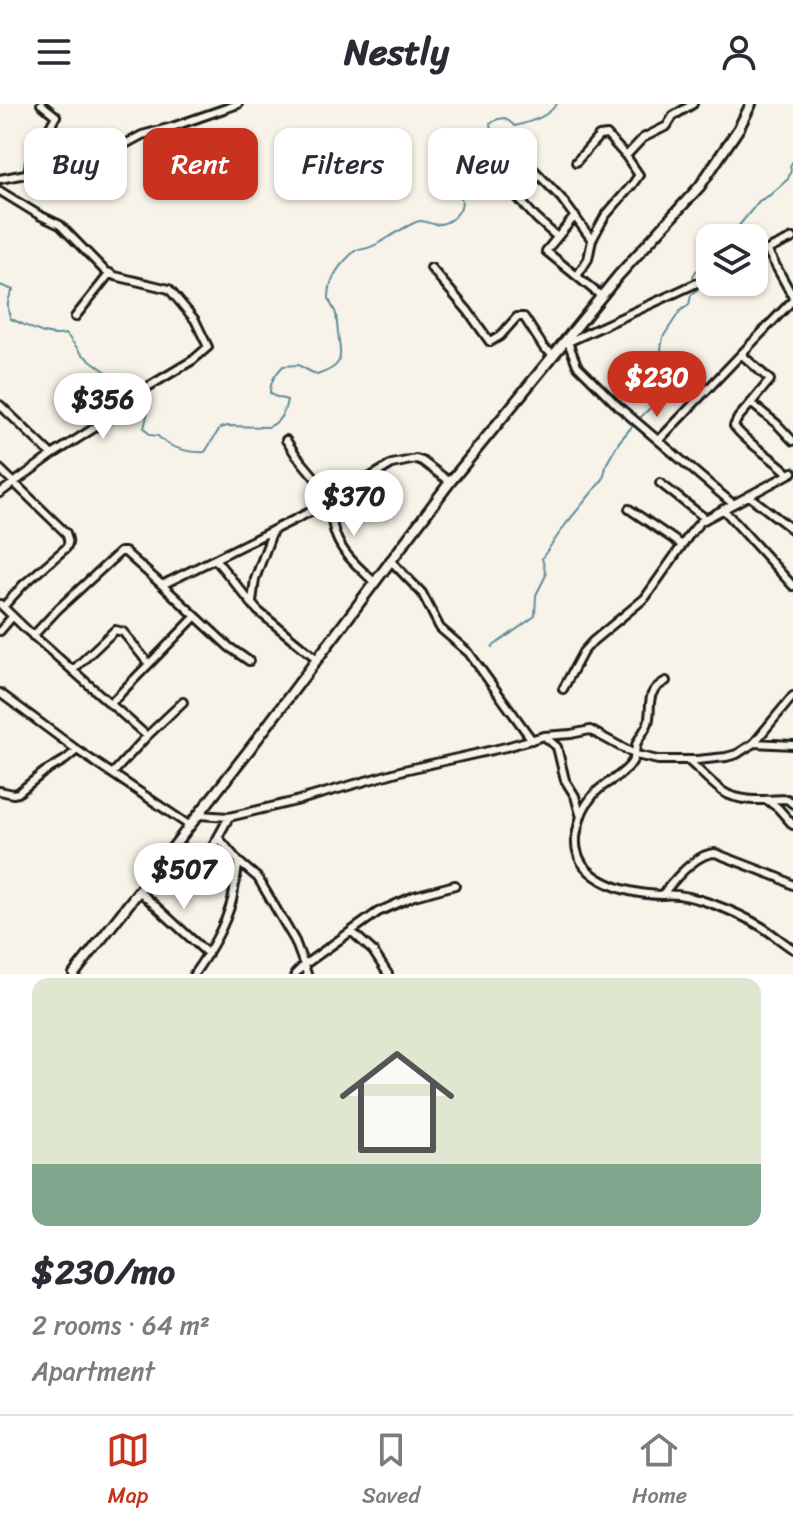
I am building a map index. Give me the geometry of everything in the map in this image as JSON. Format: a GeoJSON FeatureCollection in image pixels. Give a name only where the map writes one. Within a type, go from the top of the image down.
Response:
{"type":"FeatureCollection","features":[{"type":"Feature","properties":{"kind":"main road"},"geometry":{"type":"LineString","coordinates":[[74,974],[199,815],[450,482],[601,296],[700,186],[750,107]]}},
{"type":"Feature","properties":{"kind":"street"},"geometry":{"type":"LineString","coordinates":[[41,104],[56,116],[49,128]]}},
{"type":"Feature","properties":{"kind":"street"},"geometry":{"type":"LineString","coordinates":[[127,143],[207,111],[238,104]]}},
{"type":"Feature","properties":{"kind":"street"},"geometry":{"type":"LineString","coordinates":[[626,156],[643,138],[667,126],[673,116],[693,104]]}},
{"type":"Feature","properties":{"kind":"street"},"geometry":{"type":"LineString","coordinates":[[739,104],[750,107]]}},
{"type":"Feature","properties":{"kind":"street"},"geometry":{"type":"LineString","coordinates":[[576,162],[603,134],[626,156],[639,176],[605,216],[592,240],[588,259],[577,276]]}},
{"type":"Feature","properties":{"kind":"street"},"geometry":{"type":"LineString","coordinates":[[557,237],[499,177],[515,150],[561,198],[592,240]]}},
{"type":"Feature","properties":{"kind":"street"},"geometry":{"type":"LineString","coordinates":[[0,179],[24,175]]}},
{"type":"Feature","properties":{"kind":"street"},"geometry":{"type":"LineString","coordinates":[[0,191],[60,225],[94,261],[110,273],[169,289],[195,320],[208,347],[193,360],[131,397],[110,418],[0,493]]}},
{"type":"Feature","properties":{"kind":"street"},"geometry":{"type":"LineString","coordinates":[[575,216],[546,251],[601,296]]}},
{"type":"Feature","properties":{"kind":"street"},"geometry":{"type":"LineString","coordinates":[[768,250],[793,238]]}},
{"type":"Feature","properties":{"kind":"street"},"geometry":{"type":"LineString","coordinates":[[659,440],[793,298],[768,252]]}},
{"type":"Feature","properties":{"kind":"street"},"geometry":{"type":"LineString","coordinates":[[431,268],[490,342],[517,317],[524,317],[544,348],[560,348],[696,284]]}},
{"type":"Feature","properties":{"kind":"street"},"geometry":{"type":"LineString","coordinates":[[75,317],[110,273]]}},
{"type":"Feature","properties":{"kind":"street"},"geometry":{"type":"LineString","coordinates":[[560,348],[619,407],[733,504]]}},
{"type":"Feature","properties":{"kind":"street"},"geometry":{"type":"LineString","coordinates":[[563,689],[583,652],[645,598],[700,522],[791,473],[734,426],[770,380],[741,354]]}},
{"type":"Feature","properties":{"kind":"street"},"geometry":{"type":"LineString","coordinates":[[751,403],[793,441]]}},
{"type":"Feature","properties":{"kind":"street"},"geometry":{"type":"LineString","coordinates":[[0,405],[52,455]]}},
{"type":"Feature","properties":{"kind":"street"},"geometry":{"type":"LineString","coordinates":[[286,440],[333,499]]}},
{"type":"Feature","properties":{"kind":"street"},"geometry":{"type":"LineString","coordinates":[[162,585],[326,504],[392,464],[416,459],[450,482]]}},
{"type":"Feature","properties":{"kind":"street"},"geometry":{"type":"LineString","coordinates":[[0,469],[66,533],[69,544],[2,605],[147,736]]}},
{"type":"Feature","properties":{"kind":"street"},"geometry":{"type":"LineString","coordinates":[[660,483],[706,519]]}},
{"type":"Feature","properties":{"kind":"street"},"geometry":{"type":"LineString","coordinates":[[749,496],[793,530]]}},
{"type":"Feature","properties":{"kind":"street"},"geometry":{"type":"LineString","coordinates":[[326,504],[342,547],[374,582]]}},
{"type":"Feature","properties":{"kind":"street"},"geometry":{"type":"LineString","coordinates":[[629,509],[682,545]]}},
{"type":"Feature","properties":{"kind":"street"},"geometry":{"type":"LineString","coordinates":[[723,509],[793,586]]}},
{"type":"Feature","properties":{"kind":"street"},"geometry":{"type":"LineString","coordinates":[[252,602],[255,579],[273,530]]}},
{"type":"Feature","properties":{"kind":"street"},"geometry":{"type":"LineString","coordinates":[[33,636],[120,552],[125,552],[229,647],[249,661]]}},
{"type":"Feature","properties":{"kind":"street"},"geometry":{"type":"LineString","coordinates":[[215,559],[258,611],[317,659]]}},
{"type":"Feature","properties":{"kind":"street"},"geometry":{"type":"LineString","coordinates":[[390,560],[422,593],[440,628],[469,653],[532,740]]}},
{"type":"Feature","properties":{"kind":"street"},"geometry":{"type":"LineString","coordinates":[[0,631],[12,617]]}},
{"type":"Feature","properties":{"kind":"street"},"geometry":{"type":"LineString","coordinates":[[110,704],[195,617]]}},
{"type":"Feature","properties":{"kind":"street"},"geometry":{"type":"LineString","coordinates":[[73,670],[115,630],[123,632],[149,664]]}},
{"type":"Feature","properties":{"kind":"street"},"geometry":{"type":"LineString","coordinates":[[580,814],[606,783],[631,765],[648,722],[648,702],[661,683],[666,681]]}},
{"type":"Feature","properties":{"kind":"street"},"geometry":{"type":"LineString","coordinates":[[0,693],[77,750],[190,826]]}},
{"type":"Feature","properties":{"kind":"street"},"geometry":{"type":"LineString","coordinates":[[199,815],[229,817],[460,756],[483,753],[544,736],[590,730],[636,755],[658,760],[726,757],[754,743],[793,696]]}},
{"type":"Feature","properties":{"kind":"street"},"geometry":{"type":"LineString","coordinates":[[113,773],[183,702]]}},
{"type":"Feature","properties":{"kind":"street"},"geometry":{"type":"LineString","coordinates":[[544,736],[557,747],[565,780],[575,796],[580,814],[575,842],[587,871],[613,887],[695,898],[758,924],[793,949]]}},
{"type":"Feature","properties":{"kind":"street"},"geometry":{"type":"LineString","coordinates":[[754,743],[793,745]]}},
{"type":"Feature","properties":{"kind":"street"},"geometry":{"type":"LineString","coordinates":[[0,791],[18,793],[77,750]]}},
{"type":"Feature","properties":{"kind":"street"},"geometry":{"type":"LineString","coordinates":[[688,760],[730,795],[787,799],[793,804]]}},
{"type":"Feature","properties":{"kind":"street"},"geometry":{"type":"LineString","coordinates":[[767,800],[793,825]]}},
{"type":"Feature","properties":{"kind":"street"},"geometry":{"type":"LineString","coordinates":[[187,893],[229,817]]}},
{"type":"Feature","properties":{"kind":"street"},"geometry":{"type":"LineString","coordinates":[[218,837],[239,862],[258,878],[295,941],[307,974]]}},
{"type":"Feature","properties":{"kind":"street"},"geometry":{"type":"LineString","coordinates":[[662,895],[694,863],[709,853],[793,885]]}},
{"type":"Feature","properties":{"kind":"street"},"geometry":{"type":"LineString","coordinates":[[194,974],[220,932],[230,905],[239,862]]}},
{"type":"Feature","properties":{"kind":"street"},"geometry":{"type":"LineString","coordinates":[[295,974],[378,912],[399,901],[455,885]]}},
{"type":"Feature","properties":{"kind":"street"},"geometry":{"type":"LineString","coordinates":[[139,891],[208,954]]}},
{"type":"Feature","properties":{"kind":"street"},"geometry":{"type":"LineString","coordinates":[[351,931],[373,951],[388,974]]}},
{"type":"Feature","properties":{"kind":"waterway"},"geometry":{"type":"LineString","coordinates":[[0,285],[13,290],[8,304],[11,319],[45,333],[66,334],[82,354],[132,391],[148,412],[144,428],[150,435],[158,436],[180,449],[205,452],[220,428],[268,427],[279,420],[287,400],[274,396],[270,389],[283,366],[298,365],[317,375],[337,364],[340,349],[336,314],[329,299],[331,283],[337,271],[356,250],[376,245],[416,222],[437,224],[453,218],[459,211],[465,190],[465,167],[475,163],[477,152],[492,140],[490,124],[505,118],[515,126],[543,116],[557,104]]}},
{"type":"Feature","properties":{"kind":"waterway"},"geometry":{"type":"LineString","coordinates":[[740,224],[759,201],[788,179],[793,161]]}},
{"type":"Feature","properties":{"kind":"waterway"},"geometry":{"type":"LineString","coordinates":[[694,281],[696,271]]}},
{"type":"Feature","properties":{"kind":"waterway"},"geometry":{"type":"LineString","coordinates":[[638,420],[659,395],[665,367],[661,349],[663,337],[680,311],[689,305],[691,295],[696,291]]}},
{"type":"Feature","properties":{"kind":"waterway"},"geometry":{"type":"LineString","coordinates":[[492,647],[535,616],[536,595],[546,575],[542,558],[603,479],[607,463],[635,423]]}}]}
